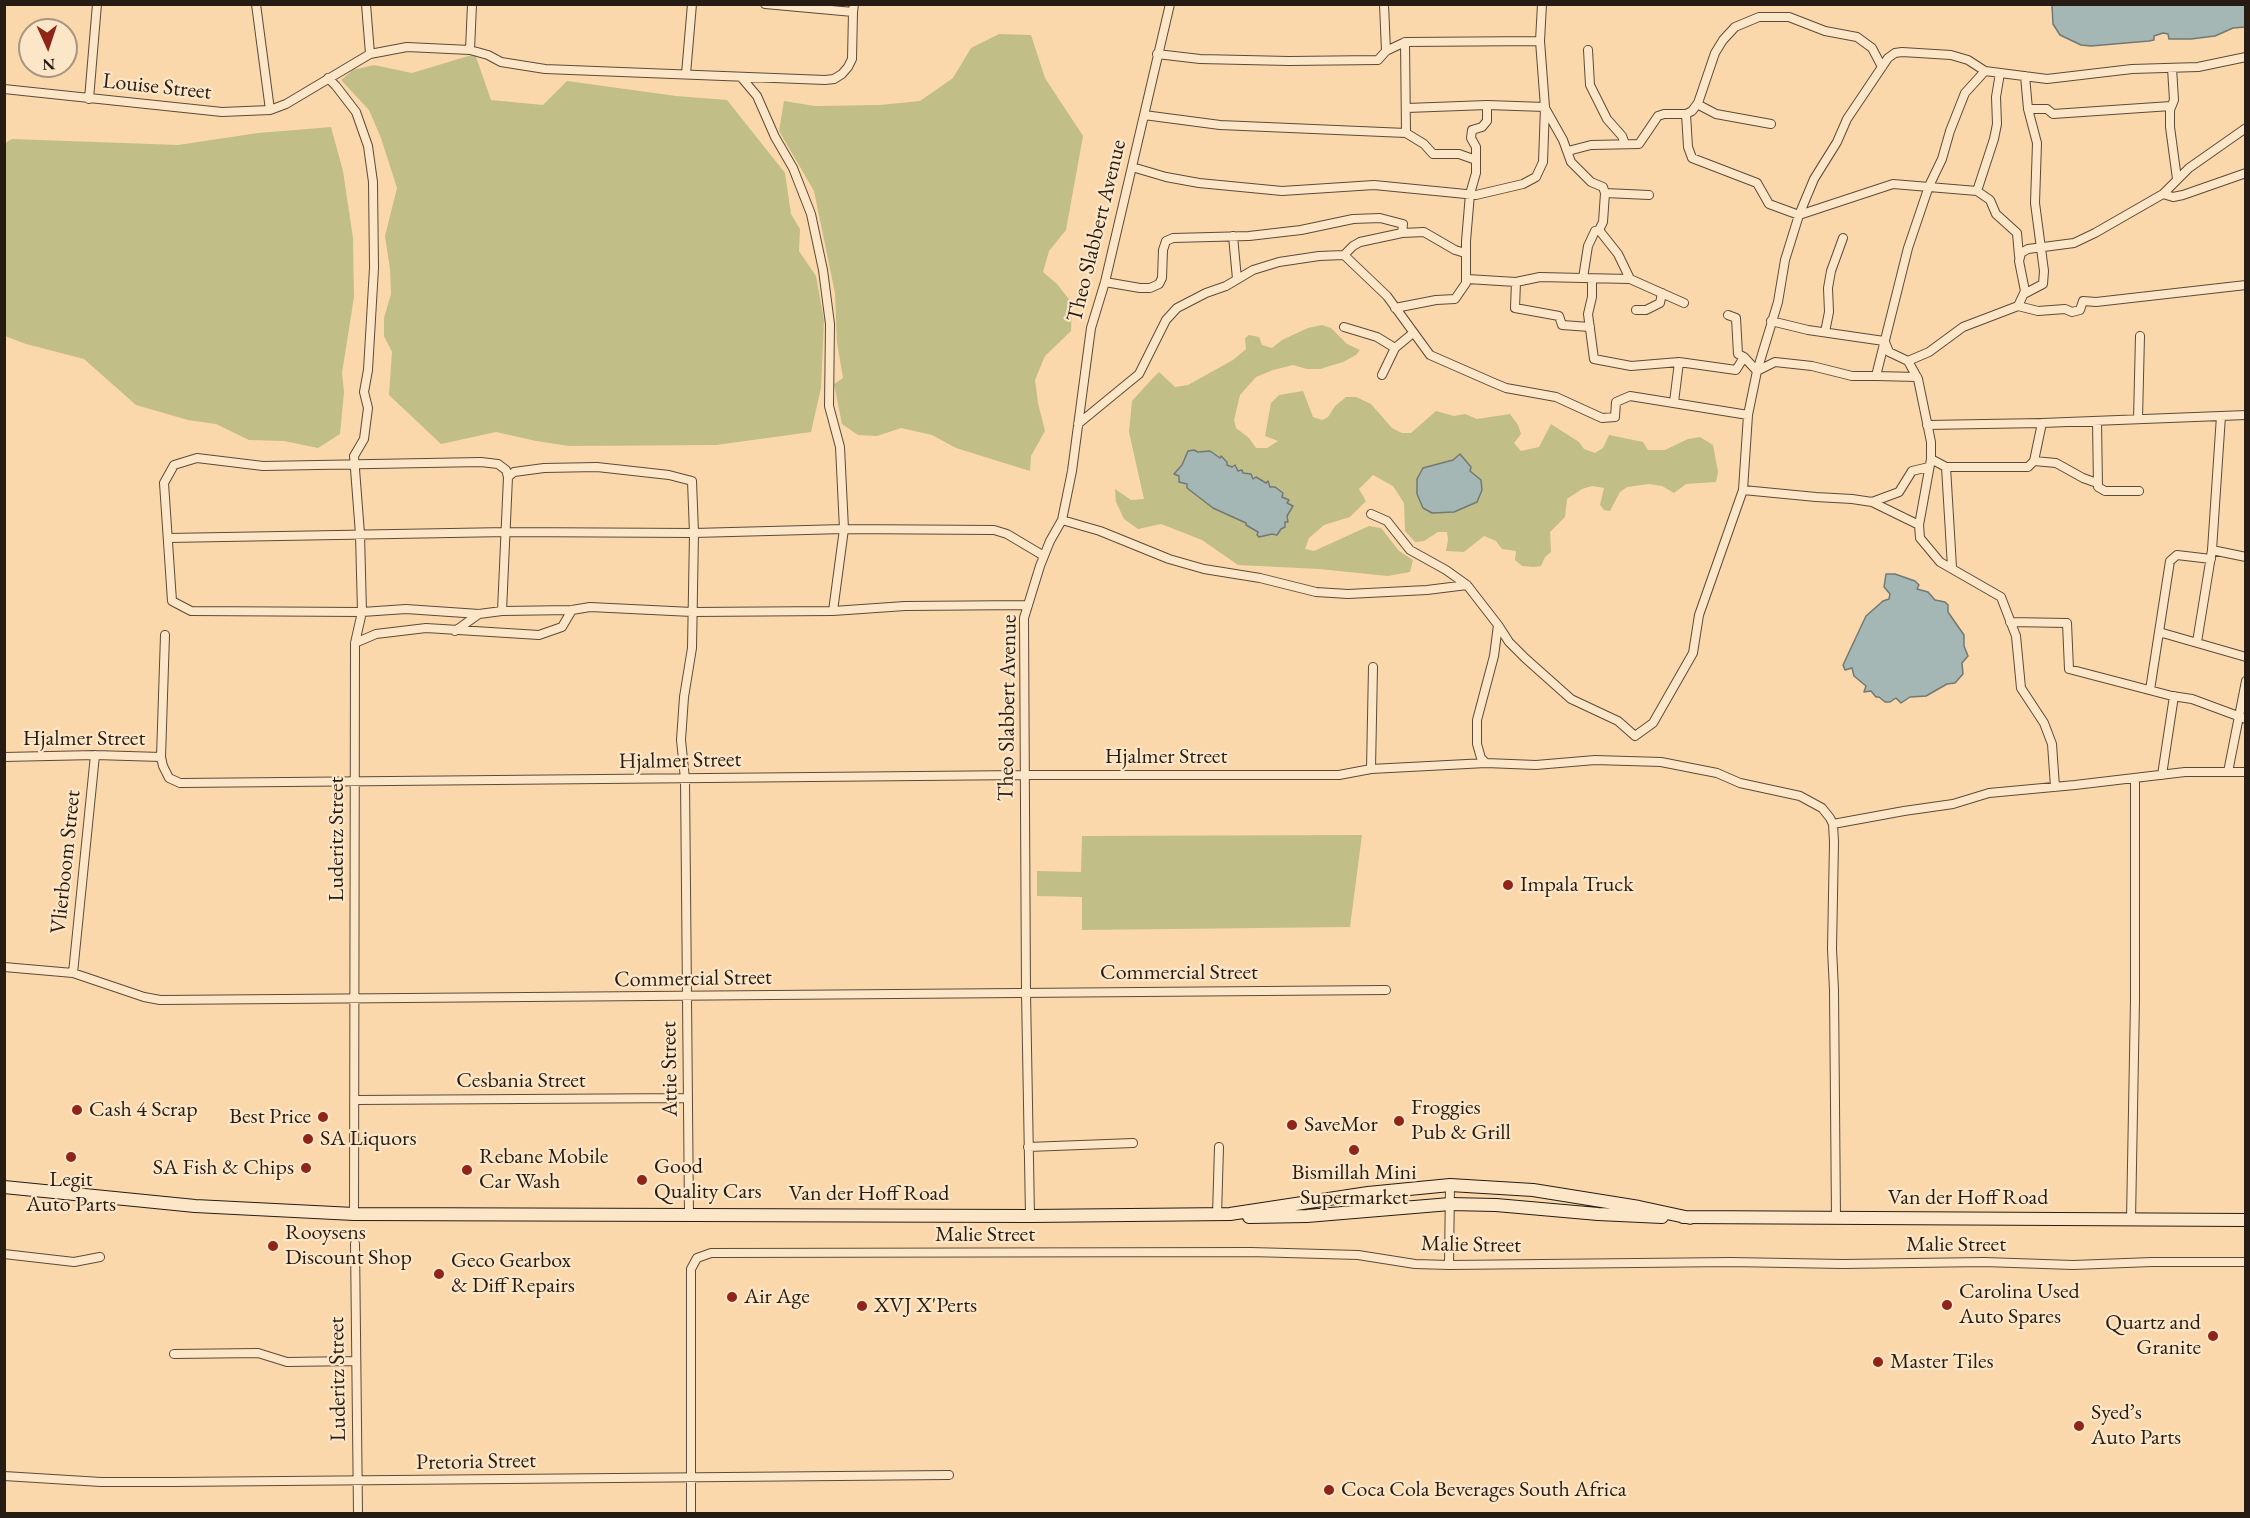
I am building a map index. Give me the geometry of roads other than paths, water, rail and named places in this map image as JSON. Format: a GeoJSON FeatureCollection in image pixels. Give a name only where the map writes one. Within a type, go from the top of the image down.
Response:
{"type":"FeatureCollection","features":[{"type":"Feature","properties":{"kind":"main road","name":"Van der Hoff Road"},"geometry":{"type":"LineString","coordinates":[[4,1187],[195,1206],[354,1214],[1030,1216],[1230,1214],[1368,1193],[1450,1185],[1533,1190],[1639,1207],[1690,1218]]}},
{"type":"Feature","properties":{"kind":"main road","name":"Van der Hoff Road"},"geometry":{"type":"LineString","coordinates":[[1230,1214],[1250,1217],[1307,1216],[1450,1204],[1690,1218],[2246,1220]]}},
{"type":"Feature","properties":{"kind":"street"},"geometry":{"type":"LineString","coordinates":[[89,99],[97,4]]}},
{"type":"Feature","properties":{"kind":"street"},"geometry":{"type":"LineString","coordinates":[[256,4],[270,110],[286,104],[370,54],[407,47],[470,50],[488,55],[501,62],[545,69],[816,80],[834,79],[849,67],[852,59],[853,8],[765,4]]}},
{"type":"Feature","properties":{"kind":"street"},"geometry":{"type":"LineString","coordinates":[[366,4],[370,54]]}},
{"type":"Feature","properties":{"kind":"street"},"geometry":{"type":"LineString","coordinates":[[470,50],[472,4]]}},
{"type":"Feature","properties":{"kind":"street"},"geometry":{"type":"LineString","coordinates":[[686,74],[692,4]]}},
{"type":"Feature","properties":{"kind":"street","name":"Theo Slabbert Avenue"},"geometry":{"type":"LineString","coordinates":[[1030,1216],[1024,618],[1044,556],[1062,520],[1091,328],[1105,282],[1170,4]]}},
{"type":"Feature","properties":{"kind":"street"},"geometry":{"type":"LineString","coordinates":[[1384,4],[1386,51]]}},
{"type":"Feature","properties":{"kind":"street"},"geometry":{"type":"LineString","coordinates":[[1132,166],[1177,179],[1244,188],[1282,190],[1374,185],[1476,195],[1522,184],[1536,177],[1543,162],[1545,107],[1540,41],[1542,4]]}},
{"type":"Feature","properties":{"kind":"street"},"geometry":{"type":"LineString","coordinates":[[1568,151],[1591,145],[1639,144],[1658,116],[1686,114],[1692,111],[1697,104],[1712,60],[1723,40],[1735,27],[1759,17],[1789,17],[1825,31],[1857,37],[1872,48],[1882,68]]}},
{"type":"Feature","properties":{"kind":"street"},"geometry":{"type":"LineString","coordinates":[[1157,54],[1200,59],[1378,60],[1386,51],[1405,42],[1540,41]]}},
{"type":"Feature","properties":{"kind":"street"},"geometry":{"type":"LineString","coordinates":[[1405,42],[1406,134]]}},
{"type":"Feature","properties":{"kind":"street"},"geometry":{"type":"LineString","coordinates":[[1588,50],[1591,87],[1606,119],[1622,136],[1625,144]]}},
{"type":"Feature","properties":{"kind":"street"},"geometry":{"type":"LineString","coordinates":[[1371,514],[1387,521],[1410,550],[1467,585],[1509,642],[1561,692],[1618,721],[1635,736],[1653,723],[1694,653],[1699,615],[1743,490],[1748,416],[1757,371],[1778,302],[1785,260],[1799,215],[1819,167],[1837,141],[1847,119],[1888,58],[1895,53],[1902,52],[1951,55],[1968,60],[1986,71],[2059,78],[2122,70],[2216,65],[2246,57]]}},
{"type":"Feature","properties":{"kind":"street"},"geometry":{"type":"LineString","coordinates":[[2172,68],[2174,100],[2171,106],[2170,127],[2177,179]]}},
{"type":"Feature","properties":{"kind":"street"},"geometry":{"type":"LineString","coordinates":[[1876,376],[1908,248],[1929,186],[1942,159],[1965,93],[1986,71]]}},
{"type":"Feature","properties":{"kind":"street"},"geometry":{"type":"LineString","coordinates":[[1977,191],[1994,139],[1996,97],[2000,73]]}},
{"type":"Feature","properties":{"kind":"street"},"geometry":{"type":"LineString","coordinates":[[2024,294],[2043,284],[2044,268],[2035,189],[2037,143],[2028,109],[2025,76]]}},
{"type":"Feature","properties":{"kind":"street"},"geometry":{"type":"LineString","coordinates":[[741,77],[756,96],[775,137],[793,168],[811,214],[824,270],[830,324],[829,406],[840,447],[844,529],[833,611]]}},
{"type":"Feature","properties":{"kind":"street"},"geometry":{"type":"LineString","coordinates":[[328,78],[356,112],[368,146],[373,182],[374,268],[368,370],[364,392],[368,408],[364,439],[354,456],[356,465]]}},
{"type":"Feature","properties":{"kind":"street","name":"Louise Street"},"geometry":{"type":"LineString","coordinates":[[4,88],[222,112],[270,110]]}},
{"type":"Feature","properties":{"kind":"street"},"geometry":{"type":"LineString","coordinates":[[1697,104],[1716,114],[1771,124]]}},
{"type":"Feature","properties":{"kind":"street"},"geometry":{"type":"LineString","coordinates":[[1407,108],[1487,105],[1545,107]]}},
{"type":"Feature","properties":{"kind":"street"},"geometry":{"type":"LineString","coordinates":[[1395,308],[1436,300],[1455,299],[1467,279],[1466,253],[1470,194],[1476,173],[1476,147],[1471,138],[1472,130],[1482,128],[1487,121],[1487,105]]}},
{"type":"Feature","properties":{"kind":"street"},"geometry":{"type":"LineString","coordinates":[[2028,109],[2047,109],[2053,114],[2171,106]]}},
{"type":"Feature","properties":{"kind":"street"},"geometry":{"type":"LineString","coordinates":[[1545,107],[1568,151],[1571,162],[1592,182],[1603,187],[1605,193],[1603,222],[1599,230],[1595,231],[1588,246],[1588,279],[1592,297],[1588,314],[1594,359],[1631,366],[1679,362],[1737,370],[1744,357]]}},
{"type":"Feature","properties":{"kind":"street"},"geometry":{"type":"LineString","coordinates":[[1686,114],[1688,147],[1692,159],[1757,183],[1769,204],[1799,215],[1882,186],[1899,183],[1977,191],[1990,200],[1996,214],[2017,233],[2024,294],[2018,306]]}},
{"type":"Feature","properties":{"kind":"street"},"geometry":{"type":"LineString","coordinates":[[1144,115],[1220,125],[1406,134],[1424,144],[1433,154],[1459,154],[1476,160]]}},
{"type":"Feature","properties":{"kind":"street"},"geometry":{"type":"LineString","coordinates":[[2019,256],[2028,249],[2074,243],[2163,194],[2189,168],[2246,128]]}},
{"type":"Feature","properties":{"kind":"street"},"geometry":{"type":"LineString","coordinates":[[2163,194],[2173,197],[2183,195],[2246,173]]}},
{"type":"Feature","properties":{"kind":"street"},"geometry":{"type":"LineString","coordinates":[[1605,193],[1649,195]]}},
{"type":"Feature","properties":{"kind":"street"},"geometry":{"type":"LineString","coordinates":[[1105,282],[1124,287],[1150,288],[1159,284],[1162,278],[1163,250],[1166,241],[1194,237],[1249,236],[1301,230],[1353,219],[1380,218],[1403,224],[1402,234]]}},
{"type":"Feature","properties":{"kind":"street"},"geometry":{"type":"LineString","coordinates":[[1599,230],[1618,254],[1630,279]]}},
{"type":"Feature","properties":{"kind":"street"},"geometry":{"type":"LineString","coordinates":[[1078,424],[1139,374],[1166,320],[1175,310],[1206,293],[1226,286],[1253,270],[1290,259],[1344,255],[1360,242],[1402,234],[1427,233],[1452,249],[1466,253]]}},
{"type":"Feature","properties":{"kind":"street"},"geometry":{"type":"LineString","coordinates":[[1233,236],[1237,279]]}},
{"type":"Feature","properties":{"kind":"street"},"geometry":{"type":"LineString","coordinates":[[1825,332],[1829,312],[1828,288],[1831,271],[1843,238]]}},
{"type":"Feature","properties":{"kind":"street"},"geometry":{"type":"LineString","coordinates":[[1344,255],[1387,296],[1430,355],[1506,388],[1556,397],[1602,418],[1615,417],[1616,402],[1630,396],[1748,416]]}},
{"type":"Feature","properties":{"kind":"street"},"geometry":{"type":"LineString","coordinates":[[1467,279],[1516,282],[1540,277],[1630,279],[1684,303]]}},
{"type":"Feature","properties":{"kind":"street"},"geometry":{"type":"LineString","coordinates":[[1516,282],[1515,308],[1559,316],[1562,324],[1590,327]]}},
{"type":"Feature","properties":{"kind":"street"},"geometry":{"type":"LineString","coordinates":[[1908,361],[1929,352],[1963,327],[2018,306],[2038,311],[2065,309],[2072,312],[2080,310],[2083,301],[2096,302],[2246,285]]}},
{"type":"Feature","properties":{"kind":"street"},"geometry":{"type":"LineString","coordinates":[[1636,309],[1646,310],[1660,303],[1662,293]]}},
{"type":"Feature","properties":{"kind":"street"},"geometry":{"type":"LineString","coordinates":[[1728,315],[1736,318],[1738,354],[1757,371]]}},
{"type":"Feature","properties":{"kind":"street"},"geometry":{"type":"LineString","coordinates":[[1771,321],[1884,341]]}},
{"type":"Feature","properties":{"kind":"street"},"geometry":{"type":"LineString","coordinates":[[1344,327],[1377,337],[1395,348]]}},
{"type":"Feature","properties":{"kind":"street"},"geometry":{"type":"LineString","coordinates":[[1382,375],[1395,348],[1413,333]]}},
{"type":"Feature","properties":{"kind":"street"},"geometry":{"type":"LineString","coordinates":[[2138,419],[2140,336]]}},
{"type":"Feature","properties":{"kind":"street"},"geometry":{"type":"LineString","coordinates":[[1884,341],[1889,352],[1908,361],[1917,377],[1931,442],[1930,463],[1919,525],[1922,542],[1940,562],[1998,594],[2003,601],[2016,636],[2020,688],[2044,723],[2052,744],[2055,787]]}},
{"type":"Feature","properties":{"kind":"street"},"geometry":{"type":"LineString","coordinates":[[1674,402],[1679,362]]}},
{"type":"Feature","properties":{"kind":"street"},"geometry":{"type":"LineString","coordinates":[[1757,371],[1775,362],[1812,366],[1852,376],[1917,377]]}},
{"type":"Feature","properties":{"kind":"street"},"geometry":{"type":"LineString","coordinates":[[1927,425],[2246,415]]}},
{"type":"Feature","properties":{"kind":"street"},"geometry":{"type":"LineString","coordinates":[[2197,642],[2211,554],[2221,416]]}},
{"type":"Feature","properties":{"kind":"street"},"geometry":{"type":"LineString","coordinates":[[2097,421],[2097,483],[2100,489],[2139,491]]}},
{"type":"Feature","properties":{"kind":"street"},"geometry":{"type":"LineString","coordinates":[[1872,502],[1899,492],[1912,471],[1930,463],[1946,467],[2028,467],[2034,461],[2042,423]]}},
{"type":"Feature","properties":{"kind":"street"},"geometry":{"type":"LineString","coordinates":[[502,611],[508,477],[506,470],[490,462],[263,466],[197,458],[174,465],[164,483],[172,601],[191,611],[362,612],[406,609],[479,614],[502,611],[572,610],[590,607],[692,612],[833,611],[905,606],[1028,604]]}},
{"type":"Feature","properties":{"kind":"street"},"geometry":{"type":"LineString","coordinates":[[2034,461],[2056,463],[2097,483]]}},
{"type":"Feature","properties":{"kind":"street","name":"Luderitz Street"},"geometry":{"type":"LineString","coordinates":[[354,1214],[354,782],[356,643],[362,612],[356,465]]}},
{"type":"Feature","properties":{"kind":"street","name":"Attie Street"},"geometry":{"type":"LineString","coordinates":[[508,477],[514,472],[544,468],[597,467],[669,475],[692,481],[694,533],[690,666],[684,697],[681,740],[685,779],[689,1215]]}},
{"type":"Feature","properties":{"kind":"street"},"geometry":{"type":"LineString","coordinates":[[1946,467],[1952,567]]}},
{"type":"Feature","properties":{"kind":"street"},"geometry":{"type":"LineString","coordinates":[[1743,490],[1852,498],[1872,502],[1919,525]]}},
{"type":"Feature","properties":{"kind":"street"},"geometry":{"type":"LineString","coordinates":[[1062,520],[1100,531],[1141,549],[1204,569],[1260,578],[1316,592],[1348,594],[1427,590],[1467,585]]}},
{"type":"Feature","properties":{"kind":"street"},"geometry":{"type":"LineString","coordinates":[[168,538],[507,532],[994,530],[1007,534],[1044,556]]}},
{"type":"Feature","properties":{"kind":"street"},"geometry":{"type":"LineString","coordinates":[[2150,690],[2171,558],[2177,555],[2211,554],[2246,557]]}},
{"type":"Feature","properties":{"kind":"street"},"geometry":{"type":"LineString","coordinates":[[356,643],[392,630],[426,628],[539,635],[562,627],[572,610]]}},
{"type":"Feature","properties":{"kind":"street"},"geometry":{"type":"LineString","coordinates":[[455,631],[479,614]]}},
{"type":"Feature","properties":{"kind":"street"},"geometry":{"type":"LineString","coordinates":[[2010,622],[2067,623],[2069,669],[2192,699],[2241,718]]}},
{"type":"Feature","properties":{"kind":"street"},"geometry":{"type":"LineString","coordinates":[[1486,763],[1481,758],[1477,744],[1477,720],[1494,656],[1498,625]]}},
{"type":"Feature","properties":{"kind":"street"},"geometry":{"type":"LineString","coordinates":[[2159,632],[2246,657]]}},
{"type":"Feature","properties":{"kind":"street"},"geometry":{"type":"LineString","coordinates":[[161,757],[165,635]]}},
{"type":"Feature","properties":{"kind":"street"},"geometry":{"type":"LineString","coordinates":[[1371,769],[1373,667]]}},
{"type":"Feature","properties":{"kind":"street"},"geometry":{"type":"LineString","coordinates":[[2228,772],[2241,718],[2246,681]]}},
{"type":"Feature","properties":{"kind":"street"},"geometry":{"type":"LineString","coordinates":[[2162,775],[2174,696]]}},
{"type":"Feature","properties":{"kind":"street","name":"Hjalmer Street"},"geometry":{"type":"LineString","coordinates":[[4,758],[95,755],[161,757],[170,778],[180,783],[1024,775],[1339,775],[1371,769],[1486,763],[1536,765],[1595,760],[1661,762],[1717,773],[1740,783],[1800,796],[1822,808],[1833,824]]}},
{"type":"Feature","properties":{"kind":"street","name":"Vlierboom Street"},"geometry":{"type":"LineString","coordinates":[[73,973],[95,755]]}},
{"type":"Feature","properties":{"kind":"street"},"geometry":{"type":"LineString","coordinates":[[1836,1218],[1832,949],[1833,824],[1953,804],[1989,793],[2185,772],[2246,772]]}},
{"type":"Feature","properties":{"kind":"street"},"geometry":{"type":"LineString","coordinates":[[2131,1220],[2135,1000],[2135,778]]}},
{"type":"Feature","properties":{"kind":"street","name":"Commercial Street"},"geometry":{"type":"LineString","coordinates":[[4,967],[73,973],[144,997],[160,999],[687,997],[1386,990]]}},
{"type":"Feature","properties":{"kind":"street","name":"Cesbania Street"},"geometry":{"type":"LineString","coordinates":[[355,1100],[688,1098]]}},
{"type":"Feature","properties":{"kind":"street"},"geometry":{"type":"LineString","coordinates":[[1028,1147],[1133,1143]]}},
{"type":"Feature","properties":{"kind":"street"},"geometry":{"type":"LineString","coordinates":[[1216,1215],[1219,1147]]}},
{"type":"Feature","properties":{"kind":"street"},"geometry":{"type":"LineString","coordinates":[[1449,1265],[1450,1185]]}},
{"type":"Feature","properties":{"kind":"street","name":"Luderitz Street"},"geometry":{"type":"LineString","coordinates":[[356,1244],[358,1514]]}},
{"type":"Feature","properties":{"kind":"street","name":"Malie Street"},"geometry":{"type":"LineString","coordinates":[[691,1478],[691,1269],[697,1258],[711,1253],[1251,1252],[1358,1256],[1415,1264],[1449,1265],[1731,1262],[1984,1262],[2073,1265],[2246,1262]]}},
{"type":"Feature","properties":{"kind":"street"},"geometry":{"type":"LineString","coordinates":[[4,1254],[74,1262],[100,1257]]}},
{"type":"Feature","properties":{"kind":"street"},"geometry":{"type":"LineString","coordinates":[[174,1354],[258,1353],[287,1362],[356,1361]]}},
{"type":"Feature","properties":{"kind":"street","name":"Pretoria Street"},"geometry":{"type":"LineString","coordinates":[[4,1476],[101,1482],[358,1482],[852,1474],[949,1475]]}},
{"type":"Feature","properties":{"kind":"street"},"geometry":{"type":"LineString","coordinates":[[691,1478],[691,1514]]}},
{"type":"Feature","properties":{"kind":"place","name":"Impala Truck"},"geometry":{"type":"Point","coordinates":[1508,885]}},
{"type":"Feature","properties":{"kind":"place","name":"Cash 4 Scrap"},"geometry":{"type":"Point","coordinates":[77,1110]}},
{"type":"Feature","properties":{"kind":"place","name":"Best Price"},"geometry":{"type":"Point","coordinates":[323,1117]}},
{"type":"Feature","properties":{"kind":"place","name":"Froggies Pub & Grill"},"geometry":{"type":"Point","coordinates":[1399,1121]}},
{"type":"Feature","properties":{"kind":"place","name":"SaveMor"},"geometry":{"type":"Point","coordinates":[1292,1125]}},
{"type":"Feature","properties":{"kind":"place","name":"SA Liquors"},"geometry":{"type":"Point","coordinates":[308,1139]}},
{"type":"Feature","properties":{"kind":"place","name":"Bismillah Mini Supermarket"},"geometry":{"type":"Point","coordinates":[1354,1150]}},
{"type":"Feature","properties":{"kind":"place","name":"Legit Auto Parts"},"geometry":{"type":"Point","coordinates":[71,1157]}},
{"type":"Feature","properties":{"kind":"place","name":"SA Fish & Chips"},"geometry":{"type":"Point","coordinates":[306,1168]}},
{"type":"Feature","properties":{"kind":"place","name":"Rebane Mobile Car Wash"},"geometry":{"type":"Point","coordinates":[467,1170]}},
{"type":"Feature","properties":{"kind":"place","name":"Good Quality Cars"},"geometry":{"type":"Point","coordinates":[642,1180]}},
{"type":"Feature","properties":{"kind":"place","name":"Rooysens Discount Shop"},"geometry":{"type":"Point","coordinates":[273,1246]}},
{"type":"Feature","properties":{"kind":"place","name":"Geco Gearbox & Diff Repairs"},"geometry":{"type":"Point","coordinates":[439,1274]}},
{"type":"Feature","properties":{"kind":"place","name":"Air Age"},"geometry":{"type":"Point","coordinates":[732,1297]}},
{"type":"Feature","properties":{"kind":"place","name":"Carolina Used Auto Spares"},"geometry":{"type":"Point","coordinates":[1947,1305]}},
{"type":"Feature","properties":{"kind":"place","name":"XVJ X'Perts"},"geometry":{"type":"Point","coordinates":[862,1306]}},
{"type":"Feature","properties":{"kind":"place","name":"Quartz and Granite"},"geometry":{"type":"Point","coordinates":[2213,1336]}},
{"type":"Feature","properties":{"kind":"place","name":"Master Tiles"},"geometry":{"type":"Point","coordinates":[1878,1362]}},
{"type":"Feature","properties":{"kind":"place","name":"Syed’s Auto Parts"},"geometry":{"type":"Point","coordinates":[2079,1426]}},
{"type":"Feature","properties":{"kind":"place","name":"Coca Cola Beverages South Africa"},"geometry":{"type":"Point","coordinates":[1329,1490]}}]}
